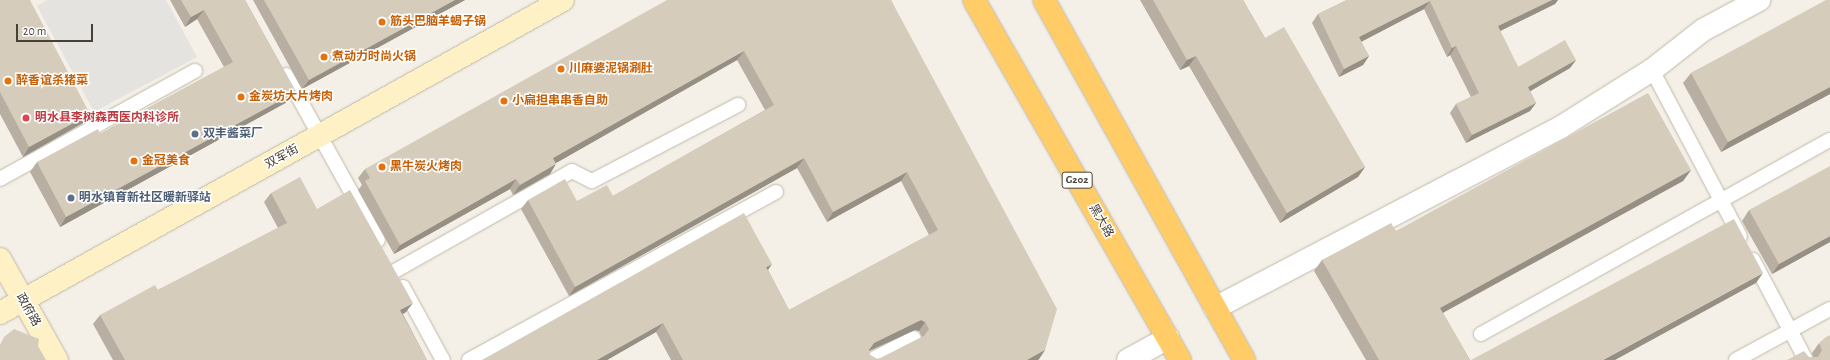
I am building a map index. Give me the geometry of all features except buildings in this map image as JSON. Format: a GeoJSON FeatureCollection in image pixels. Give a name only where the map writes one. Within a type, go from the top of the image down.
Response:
{"type":"FeatureCollection","features":[{"type":"Feature","properties":{"kind":"highway","name":"黑大路"},"geometry":{"type":"LineString","coordinates":[[974,0],[1180,360]]}},
{"type":"Feature","properties":{"kind":"highway"},"geometry":{"type":"LineString","coordinates":[[1044,0],[1244,360]]}},
{"type":"Feature","properties":{"kind":"street","name":"双军街"},"geometry":{"type":"LineString","coordinates":[[0,313],[321,136],[563,0]]}},
{"type":"Feature","properties":{"kind":"street"},"geometry":{"type":"LineString","coordinates":[[1215,308],[1561,127],[1652,70],[1704,30],[1760,0]]}},
{"type":"Feature","properties":{"kind":"street","name":"政府路"},"geometry":{"type":"LineString","coordinates":[[0,260],[57,360]]}},
{"type":"Feature","properties":{"kind":"street"},"geometry":{"type":"LineString","coordinates":[[1128,360],[1168,338]]}},
{"type":"Feature","properties":{"kind":"lane"},"geometry":{"type":"LineString","coordinates":[[278,62],[321,136],[443,360]]}},
{"type":"Feature","properties":{"kind":"lane"},"geometry":{"type":"LineString","coordinates":[[1652,70],[1806,360]]}},
{"type":"Feature","properties":{"kind":"lane"},"geometry":{"type":"LineString","coordinates":[[0,179],[195,71]]}},
{"type":"Feature","properties":{"kind":"lane"},"geometry":{"type":"LineString","coordinates":[[395,271],[572,171],[592,181],[738,105]]}},
{"type":"Feature","properties":{"kind":"lane"},"geometry":{"type":"LineString","coordinates":[[1481,334],[1830,140]]}},
{"type":"Feature","properties":{"kind":"lane"},"geometry":{"type":"LineString","coordinates":[[469,360],[776,192]]}},
{"type":"Feature","properties":{"kind":"lane"},"geometry":{"type":"LineString","coordinates":[[1736,360],[1830,309]]}},
{"type":"Feature","properties":{"kind":"lane"},"geometry":{"type":"LineString","coordinates":[[871,360],[914,338]]}},
{"type":"Feature","properties":{"kind":"shaded area"},"geometry":{"type":"Polygon","coordinates":[[[47,0],[166,0],[197,57],[94,112],[37,6],[47,0]]]}},
{"type":"Feature","properties":{"kind":"place","name":"筋头巴脑羊蝎子锅"},"geometry":{"type":"Point","coordinates":[382,22]}},
{"type":"Feature","properties":{"kind":"place","name":"煮动力时尚火锅"},"geometry":{"type":"Point","coordinates":[324,57]}},
{"type":"Feature","properties":{"kind":"place","name":"川麻婆泥锅涮肚"},"geometry":{"type":"Point","coordinates":[561,69]}},
{"type":"Feature","properties":{"kind":"place","name":"醉香谊杀猪菜"},"geometry":{"type":"Point","coordinates":[8,81]}},
{"type":"Feature","properties":{"kind":"place","name":"金炭坊大片烤肉"},"geometry":{"type":"Point","coordinates":[241,97]}},
{"type":"Feature","properties":{"kind":"place","name":"小扁担串串香自助"},"geometry":{"type":"Point","coordinates":[504,101]}},
{"type":"Feature","properties":{"kind":"place","name":"明水县李树森西医内科诊所"},"geometry":{"type":"Point","coordinates":[26,118]}},
{"type":"Feature","properties":{"kind":"place","name":"双丰酱菜厂"},"geometry":{"type":"Point","coordinates":[195,134]}},
{"type":"Feature","properties":{"kind":"place","name":"金冠美食"},"geometry":{"type":"Point","coordinates":[134,161]}},
{"type":"Feature","properties":{"kind":"place","name":"黑牛炭火烤肉"},"geometry":{"type":"Point","coordinates":[382,167]}},
{"type":"Feature","properties":{"kind":"place","name":"明水镇育新社区暖新驿站"},"geometry":{"type":"Point","coordinates":[71,198]}}]}
